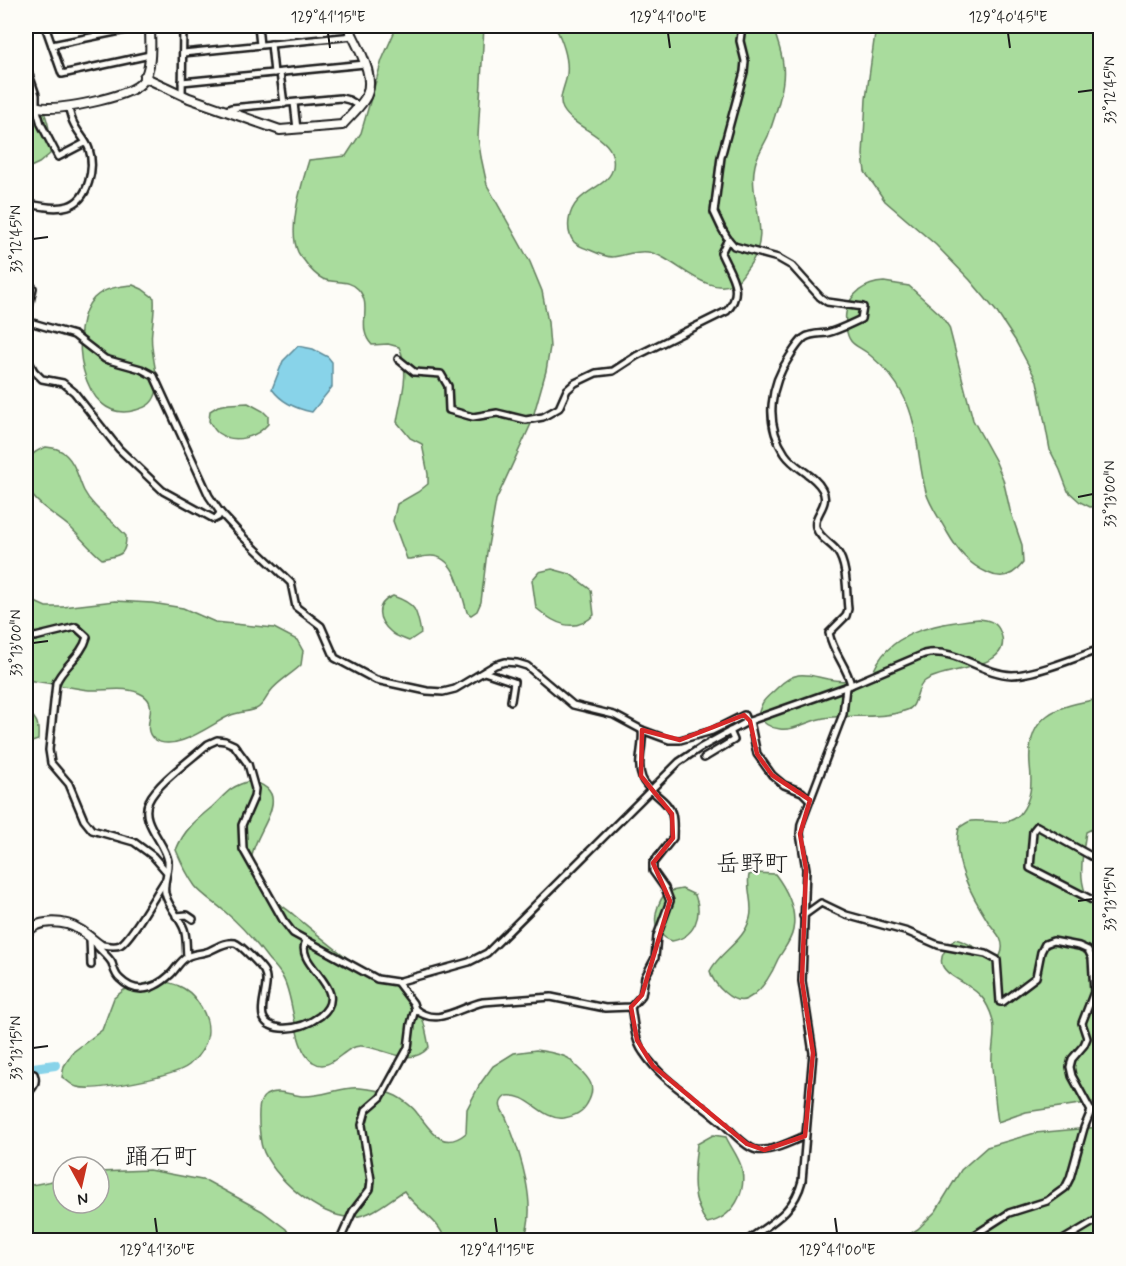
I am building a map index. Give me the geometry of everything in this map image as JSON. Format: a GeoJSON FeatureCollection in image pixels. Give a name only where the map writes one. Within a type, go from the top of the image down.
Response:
{"type":"FeatureCollection","features":[{"type":"Feature","properties":{"kind":"street"},"geometry":{"type":"LineString","coordinates":[[45,26],[62,74],[150,55]]}},
{"type":"Feature","properties":{"kind":"street"},"geometry":{"type":"LineString","coordinates":[[52,45],[145,26]]}},
{"type":"Feature","properties":{"kind":"street"},"geometry":{"type":"LineString","coordinates":[[26,105],[48,108],[68,106],[116,96],[132,90],[142,83],[144,77],[150,55],[150,26]]}},
{"type":"Feature","properties":{"kind":"street"},"geometry":{"type":"LineString","coordinates":[[182,95],[183,26]]}},
{"type":"Feature","properties":{"kind":"street"},"geometry":{"type":"LineString","coordinates":[[258,26],[260,45]]}},
{"type":"Feature","properties":{"kind":"street"},"geometry":{"type":"LineString","coordinates":[[144,77],[182,95],[280,130],[342,124],[365,98],[369,85],[364,64],[348,26]]}},
{"type":"Feature","properties":{"kind":"street"},"geometry":{"type":"LineString","coordinates":[[742,26],[740,41],[745,61],[744,72],[720,157],[714,212],[734,246],[778,258],[792,266],[827,302],[863,307],[861,318],[841,328],[804,338],[787,361],[773,392],[773,424],[778,442],[795,466],[810,476],[822,489],[824,503],[815,520],[816,529],[841,558],[848,609],[846,616],[829,633],[831,644],[848,673],[848,686],[843,714],[801,824],[800,834],[806,869],[802,981],[813,1053],[802,1181],[799,1194],[790,1208],[748,1240]]}},
{"type":"Feature","properties":{"kind":"street"},"geometry":{"type":"LineString","coordinates":[[183,53],[353,36]]}},
{"type":"Feature","properties":{"kind":"street"},"geometry":{"type":"LineString","coordinates":[[271,44],[284,104]]}},
{"type":"Feature","properties":{"kind":"street"},"geometry":{"type":"LineString","coordinates":[[182,82],[364,64]]}},
{"type":"Feature","properties":{"kind":"street"},"geometry":{"type":"LineString","coordinates":[[26,66],[36,95],[36,106],[45,135],[58,158],[85,142]]}},
{"type":"Feature","properties":{"kind":"street"},"geometry":{"type":"LineString","coordinates":[[224,111],[231,108],[341,98],[359,106]]}},
{"type":"Feature","properties":{"kind":"street"},"geometry":{"type":"LineString","coordinates":[[294,103],[297,129]]}},
{"type":"Feature","properties":{"kind":"street"},"geometry":{"type":"LineString","coordinates":[[26,203],[58,208],[73,204],[89,182],[92,164],[89,148],[73,123],[68,106]]}},
{"type":"Feature","properties":{"kind":"street"},"geometry":{"type":"LineString","coordinates":[[398,359],[414,372],[441,374],[448,386],[449,410],[454,412],[473,417],[497,413],[526,420],[543,417],[559,408],[567,390],[575,383],[596,373],[613,371],[636,356],[727,311],[737,296],[734,282],[721,253],[728,239]]}},
{"type":"Feature","properties":{"kind":"street"},"geometry":{"type":"LineString","coordinates":[[26,278],[33,288],[26,321],[29,362],[38,376],[42,380],[63,383],[74,392],[119,449],[163,491],[214,519],[220,512]]}},
{"type":"Feature","properties":{"kind":"street"},"geometry":{"type":"LineString","coordinates":[[26,321],[74,335],[105,359],[141,369],[154,376],[204,485],[220,512],[291,583],[296,607],[321,626],[335,657],[376,680],[442,692],[455,690],[505,662],[527,666],[573,705],[614,716],[669,740],[680,740],[711,731],[744,715],[749,722],[757,753],[772,775],[784,785],[802,792],[810,800]]}},
{"type":"Feature","properties":{"kind":"street"},"geometry":{"type":"LineString","coordinates":[[26,634],[36,637],[76,627],[87,637],[85,644],[56,683],[49,750],[51,763],[69,784],[78,810],[92,830],[134,842],[153,856],[166,871]]}},
{"type":"Feature","properties":{"kind":"street"},"geometry":{"type":"LineString","coordinates":[[187,957],[185,931],[167,902],[164,882],[168,861],[147,814],[148,802],[159,788],[208,744],[217,740],[234,745],[248,764],[255,789],[243,825],[243,849],[283,920],[293,933],[306,941],[377,979],[397,982],[469,962],[487,953],[679,762],[749,722],[933,652],[953,655],[993,671],[1013,675],[1037,670],[1101,649]]}},
{"type":"Feature","properties":{"kind":"street"},"geometry":{"type":"LineString","coordinates":[[484,672],[514,682],[511,701]]}},
{"type":"Feature","properties":{"kind":"street"},"geometry":{"type":"LineString","coordinates":[[397,982],[422,1016],[447,1016],[472,1004],[483,1002],[551,998],[605,1008],[631,1007],[642,995],[645,977],[655,958],[657,936],[669,901],[665,888],[653,871],[653,862],[674,838],[672,814],[668,806],[641,776],[639,766],[643,740],[642,730]]}},
{"type":"Feature","properties":{"kind":"street"},"geometry":{"type":"LineString","coordinates":[[704,758],[734,740],[730,731]]}},
{"type":"Feature","properties":{"kind":"street"},"geometry":{"type":"LineString","coordinates":[[1101,861],[1037,826],[1033,831],[1030,868],[1101,904]]}},
{"type":"Feature","properties":{"kind":"street"},"geometry":{"type":"LineString","coordinates":[[164,882],[128,937],[120,945],[96,944],[111,962],[119,979],[135,989],[144,990],[151,987],[170,975],[187,957],[227,943],[235,943],[264,972],[266,987],[262,1004],[264,1018],[273,1027],[285,1028],[304,1024],[326,1010],[330,1002],[327,986],[304,954],[303,948],[306,941]]}},
{"type":"Feature","properties":{"kind":"street"},"geometry":{"type":"LineString","coordinates":[[803,916],[821,903],[846,915],[908,932],[938,945],[986,954],[997,960],[1000,1002],[1036,977],[1045,944],[1053,941],[1088,950],[1092,958],[1094,992],[1082,1023],[1087,1038],[1072,1059],[1070,1066],[1072,1076],[1090,1111],[1070,1178],[1065,1188],[1047,1201],[1009,1213],[967,1240]]}},
{"type":"Feature","properties":{"kind":"street"},"geometry":{"type":"LineString","coordinates":[[176,916],[187,915],[193,920]]}},
{"type":"Feature","properties":{"kind":"street"},"geometry":{"type":"LineString","coordinates":[[26,935],[30,928],[38,924],[69,924],[100,945]]}},
{"type":"Feature","properties":{"kind":"street"},"geometry":{"type":"LineString","coordinates":[[90,938],[92,965]]}},
{"type":"Feature","properties":{"kind":"street"},"geometry":{"type":"LineString","coordinates":[[631,1007],[637,1040],[653,1066],[682,1094],[716,1117],[754,1149],[764,1150],[806,1136]]}},
{"type":"Feature","properties":{"kind":"street"},"geometry":{"type":"LineString","coordinates":[[340,1240],[353,1211],[370,1189],[371,1180],[362,1125],[363,1117],[366,1110],[381,1097],[408,1048],[415,1009]]}},
{"type":"Feature","properties":{"kind":"street"},"geometry":{"type":"LineString","coordinates":[[26,1073],[34,1074],[36,1082],[26,1095]]}},
{"type":"Feature","properties":{"kind":"street"},"geometry":{"type":"LineString","coordinates":[[1090,1111],[1101,1112]]}},
{"type":"Feature","properties":{"kind":"street"},"geometry":{"type":"LineString","coordinates":[[1063,1240],[1101,1218]]}},
{"type":"Feature","properties":{"kind":"highlighted area"},"geometry":{"type":"Polygon","coordinates":[[[744,715],[750,721],[757,754],[772,775],[810,800],[800,834],[806,869],[802,981],[813,1053],[805,1136],[764,1150],[747,1144],[653,1066],[637,1040],[631,1007],[642,995],[670,901],[653,863],[673,838],[672,814],[641,776],[642,730],[680,740],[744,715]]]}},
{"type":"Feature","properties":{"kind":"green space"},"geometry":{"type":"Polygon","coordinates":[[[397,26],[484,26],[478,137],[487,185],[530,262],[542,291],[548,322],[550,347],[546,371],[531,424],[496,500],[481,602],[477,611],[471,615],[467,612],[460,586],[452,569],[446,562],[431,556],[407,559],[393,521],[397,504],[428,484],[422,444],[410,438],[397,422],[405,375],[403,357],[399,347],[388,344],[372,345],[365,331],[365,302],[358,289],[350,284],[318,276],[300,255],[295,242],[297,206],[309,160],[346,156],[361,133],[382,60],[397,26]]]}},
{"type":"Feature","properties":{"kind":"green space"},"geometry":{"type":"Polygon","coordinates":[[[555,26],[773,26],[784,73],[777,110],[755,165],[753,178],[760,228],[759,241],[749,266],[735,283],[724,286],[712,285],[690,275],[658,255],[635,252],[612,257],[580,246],[572,240],[569,220],[572,210],[584,195],[610,174],[613,157],[603,141],[569,117],[561,105],[567,62],[555,26]]]}},
{"type":"Feature","properties":{"kind":"green space"},"geometry":{"type":"Polygon","coordinates":[[[876,26],[1100,26],[1100,506],[1090,507],[1080,502],[1068,491],[1050,450],[1037,381],[996,311],[936,245],[885,201],[865,172],[863,155],[866,99],[876,26]]]}},
{"type":"Feature","properties":{"kind":"green space"},"geometry":{"type":"Polygon","coordinates":[[[26,87],[44,111],[49,130],[50,154],[39,163],[26,169],[26,87]]]}},
{"type":"Feature","properties":{"kind":"green space"},"geometry":{"type":"Polygon","coordinates":[[[884,282],[909,286],[940,314],[949,327],[973,420],[1003,479],[1010,510],[1022,545],[1023,563],[1016,571],[1007,575],[993,575],[981,569],[969,561],[955,545],[928,497],[915,430],[903,395],[880,364],[849,339],[846,316],[851,300],[859,290],[871,284],[884,282]]]}},
{"type":"Feature","properties":{"kind":"green space"},"geometry":{"type":"Polygon","coordinates":[[[133,285],[154,298],[151,339],[158,386],[153,401],[144,407],[117,411],[102,403],[91,389],[80,349],[81,329],[86,311],[94,298],[107,290],[133,285]]]}},
{"type":"Feature","properties":{"kind":"green space"},"geometry":{"type":"Polygon","coordinates":[[[248,403],[268,416],[268,424],[251,436],[238,439],[224,436],[217,432],[209,421],[210,411],[218,406],[248,403]]]}},
{"type":"Feature","properties":{"kind":"green space"},"geometry":{"type":"Polygon","coordinates":[[[46,447],[58,449],[67,456],[88,498],[126,536],[125,548],[120,554],[102,559],[72,529],[34,497],[26,480],[27,464],[32,455],[46,447]]]}},
{"type":"Feature","properties":{"kind":"green space"},"geometry":{"type":"Polygon","coordinates":[[[552,569],[570,574],[591,590],[594,615],[587,621],[565,625],[550,619],[536,608],[532,580],[539,572],[552,569]]]}},
{"type":"Feature","properties":{"kind":"green space"},"geometry":{"type":"Polygon","coordinates":[[[393,596],[407,602],[416,613],[421,633],[409,641],[393,634],[380,617],[380,608],[383,603],[393,596]]]}},
{"type":"Feature","properties":{"kind":"green space"},"geometry":{"type":"Polygon","coordinates":[[[26,598],[46,607],[115,601],[152,603],[183,608],[215,622],[274,628],[297,640],[303,651],[301,665],[273,688],[258,708],[229,716],[193,736],[172,743],[163,743],[154,739],[150,734],[148,729],[150,705],[143,695],[137,692],[123,689],[89,690],[26,680],[26,598]]]}},
{"type":"Feature","properties":{"kind":"green space"},"geometry":{"type":"Polygon","coordinates":[[[979,619],[988,620],[999,629],[1003,643],[999,653],[990,660],[977,665],[934,676],[925,681],[919,688],[913,705],[907,710],[876,716],[824,718],[786,729],[770,727],[758,715],[765,700],[791,677],[810,675],[844,681],[872,676],[879,661],[901,639],[931,627],[979,619]]]}},
{"type":"Feature","properties":{"kind":"green space"},"geometry":{"type":"Polygon","coordinates":[[[1100,699],[1100,828],[1096,827],[1086,832],[1082,875],[1086,895],[1100,909],[1100,1101],[1026,1112],[998,1122],[992,1067],[993,1019],[984,1000],[977,992],[950,974],[944,968],[941,960],[955,939],[994,955],[1000,956],[1002,949],[1000,938],[970,890],[960,865],[957,840],[959,828],[971,821],[1010,821],[1020,814],[1027,803],[1030,791],[1030,748],[1033,734],[1039,724],[1047,716],[1070,705],[1100,699]]]}},
{"type":"Feature","properties":{"kind":"green space"},"geometry":{"type":"Polygon","coordinates":[[[26,709],[37,723],[38,740],[26,744],[26,709]]]}},
{"type":"Feature","properties":{"kind":"green space"},"geometry":{"type":"Polygon","coordinates":[[[250,781],[264,786],[271,794],[270,813],[254,846],[252,856],[263,886],[274,900],[347,958],[366,971],[401,987],[411,995],[421,1013],[429,1047],[422,1053],[405,1057],[361,1046],[349,1050],[326,1064],[320,1065],[313,1062],[306,1056],[302,1047],[287,987],[280,973],[242,927],[192,882],[176,850],[183,837],[196,821],[229,791],[250,781]]]}},
{"type":"Feature","properties":{"kind":"green space"},"geometry":{"type":"Polygon","coordinates":[[[775,874],[790,900],[794,923],[791,938],[766,982],[752,996],[742,1000],[730,997],[724,992],[715,982],[710,971],[743,934],[747,926],[751,913],[749,875],[775,874]]]}},
{"type":"Feature","properties":{"kind":"green space"},"geometry":{"type":"Polygon","coordinates":[[[682,889],[695,895],[697,917],[695,924],[686,935],[672,941],[659,932],[656,926],[656,912],[666,892],[682,889]]]}},
{"type":"Feature","properties":{"kind":"green space"},"geometry":{"type":"Polygon","coordinates":[[[157,980],[184,989],[193,997],[206,1018],[208,1034],[206,1042],[196,1058],[181,1070],[152,1079],[116,1085],[77,1087],[62,1077],[64,1066],[73,1052],[102,1030],[114,998],[124,990],[157,980]]]}},
{"type":"Feature","properties":{"kind":"green space"},"geometry":{"type":"Polygon","coordinates":[[[536,1050],[568,1058],[589,1080],[592,1093],[583,1110],[564,1118],[549,1115],[522,1098],[506,1096],[501,1101],[501,1108],[517,1148],[526,1180],[529,1213],[523,1240],[445,1240],[433,1220],[404,1191],[367,1214],[352,1217],[339,1216],[298,1194],[275,1170],[262,1147],[259,1108],[266,1095],[280,1092],[310,1096],[353,1088],[364,1088],[396,1096],[413,1108],[437,1136],[450,1141],[458,1139],[466,1133],[467,1109],[480,1084],[493,1066],[514,1053],[536,1050]]]}},
{"type":"Feature","properties":{"kind":"green space"},"geometry":{"type":"Polygon","coordinates":[[[1100,1127],[1100,1240],[900,1240],[918,1229],[936,1211],[961,1170],[987,1147],[1035,1133],[1100,1127]]]}},
{"type":"Feature","properties":{"kind":"green space"},"geometry":{"type":"Polygon","coordinates":[[[713,1135],[726,1137],[738,1159],[743,1176],[740,1194],[731,1210],[724,1216],[707,1223],[697,1204],[694,1185],[695,1165],[697,1144],[713,1135]]]}},
{"type":"Feature","properties":{"kind":"green space"},"geometry":{"type":"Polygon","coordinates":[[[149,1170],[207,1181],[262,1211],[286,1229],[293,1240],[26,1240],[26,1186],[51,1181],[51,1215],[111,1215],[111,1172],[149,1170]]]}},
{"type":"Feature","properties":{"kind":"water"},"geometry":{"type":"Polygon","coordinates":[[[298,346],[313,349],[328,357],[332,362],[332,387],[312,412],[290,405],[272,389],[283,361],[298,346]]]}},
{"type":"Feature","properties":{"kind":"waterway"},"geometry":{"type":"LineString","coordinates":[[26,1069],[55,1065]]}},
{"type":"Feature","properties":{"kind":"district","name":"岳野町"},"geometry":{"type":"Point","coordinates":[752,863]}},
{"type":"Feature","properties":{"kind":"district","name":"踊石町"},"geometry":{"type":"Point","coordinates":[161,1156]}}]}
